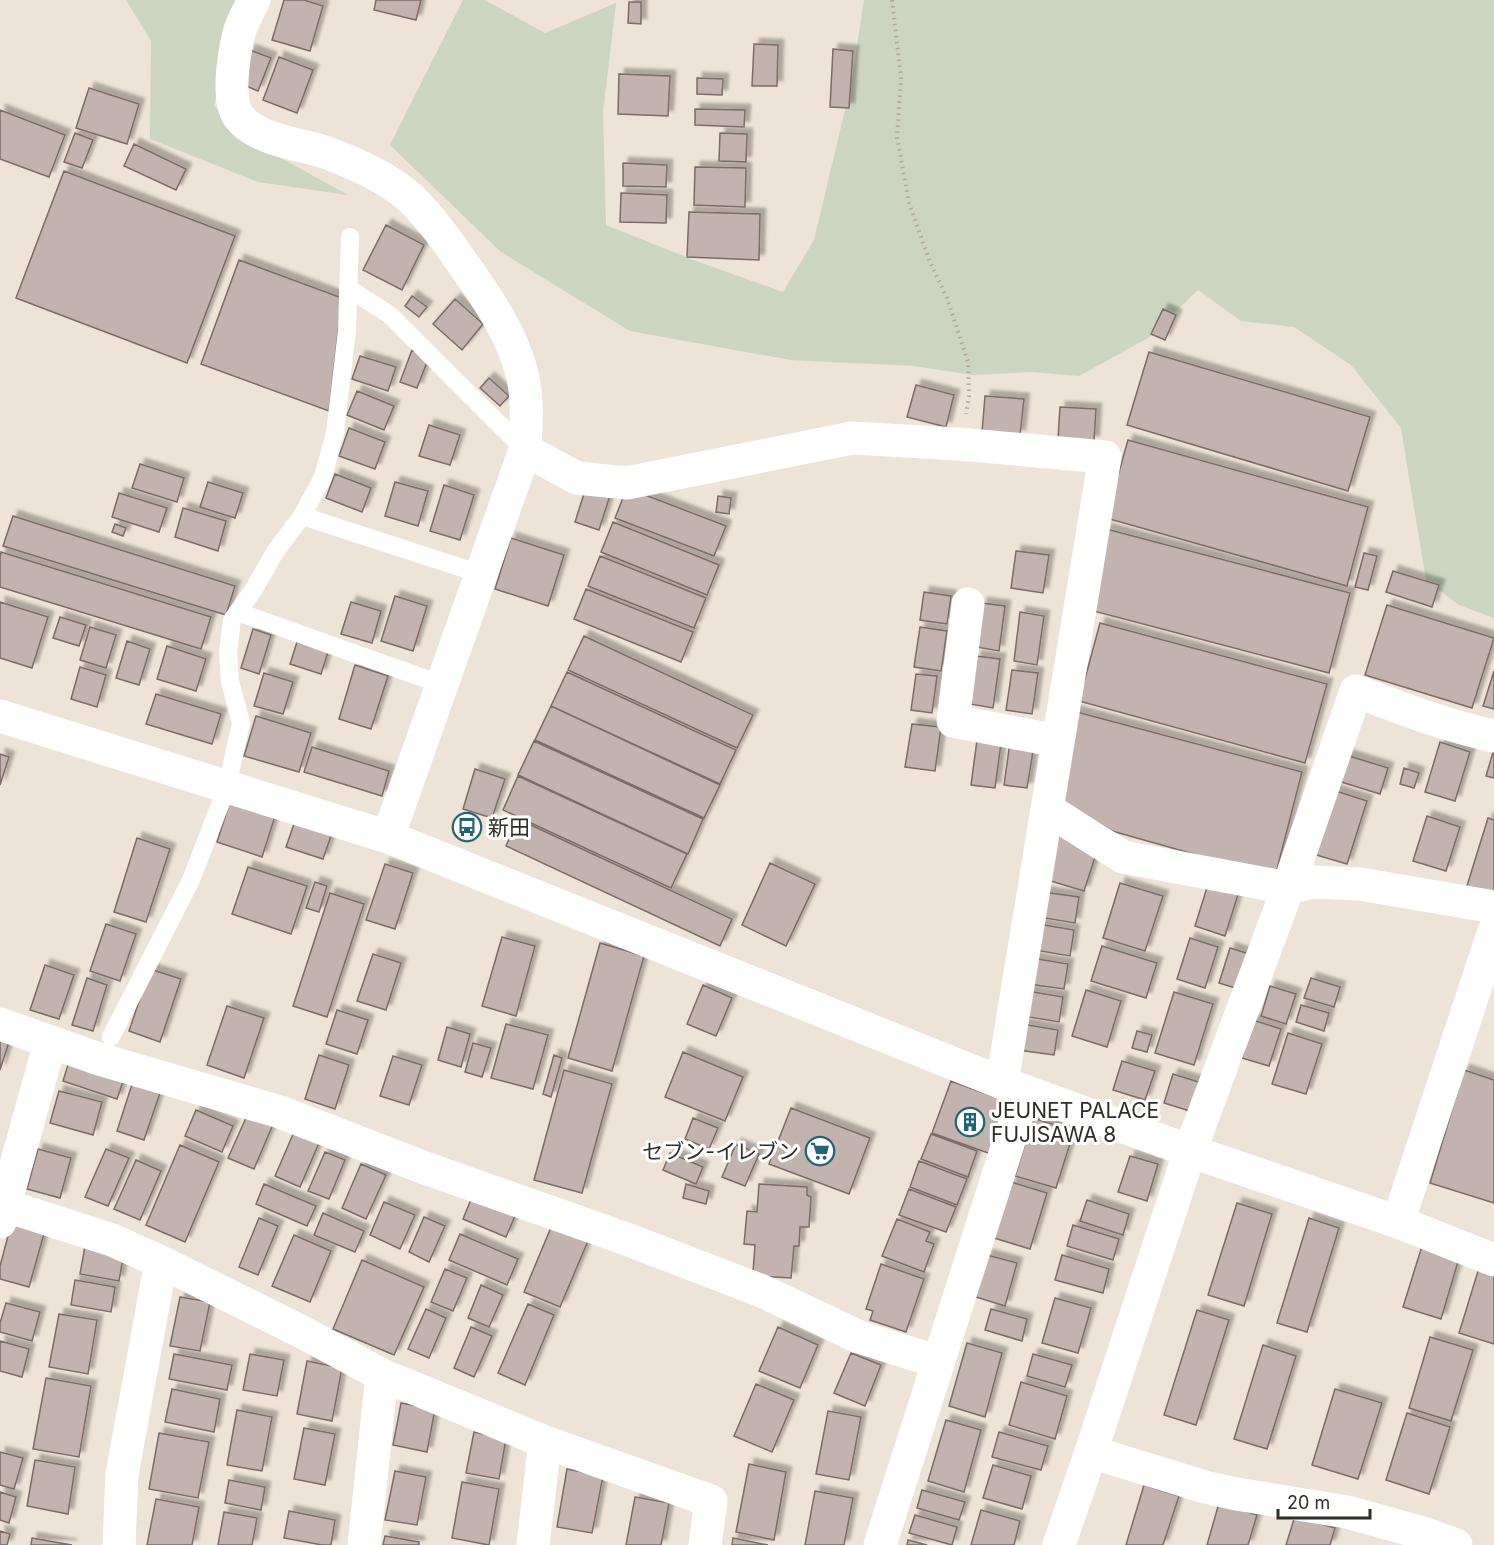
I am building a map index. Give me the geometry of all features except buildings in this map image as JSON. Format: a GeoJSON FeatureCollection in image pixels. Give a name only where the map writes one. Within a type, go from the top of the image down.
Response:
{"type":"FeatureCollection","features":[{"type":"Feature","properties":{"kind":"street"},"geometry":{"type":"LineString","coordinates":[[254,0],[240,32],[231,91],[239,117],[252,129],[266,135],[316,149],[354,164],[387,181],[406,195],[449,244],[475,280],[500,320],[513,347],[523,378],[526,410],[525,450],[388,837]]}},
{"type":"Feature","properties":{"kind":"street"},"geometry":{"type":"LineString","coordinates":[[525,450],[577,478],[627,483],[852,438],[958,444],[1105,457],[1047,809],[1014,1087],[938,1362],[880,1545]]}},
{"type":"Feature","properties":{"kind":"street"},"geometry":{"type":"LineString","coordinates":[[968,604],[954,721],[1058,741]]}},
{"type":"Feature","properties":{"kind":"street"},"geometry":{"type":"LineString","coordinates":[[1059,1545],[1190,1151],[1288,888],[1356,691],[1423,716],[1494,736]]}},
{"type":"Feature","properties":{"kind":"street"},"geometry":{"type":"LineString","coordinates":[[0,716],[388,837],[1014,1087],[1190,1151],[1398,1222],[1494,1260]]}},
{"type":"Feature","properties":{"kind":"street"},"geometry":{"type":"LineString","coordinates":[[1047,809],[1123,857],[1288,888],[1313,882],[1360,884],[1494,907]]}},
{"type":"Feature","properties":{"kind":"street"},"geometry":{"type":"LineString","coordinates":[[1398,1222],[1494,931]]}},
{"type":"Feature","properties":{"kind":"street"},"geometry":{"type":"LineString","coordinates":[[0,1024],[99,1059],[280,1112],[425,1168],[621,1237],[762,1291],[859,1337],[938,1362]]}},
{"type":"Feature","properties":{"kind":"street"},"geometry":{"type":"LineString","coordinates":[[50,1043],[2,1210],[112,1240],[300,1331],[382,1375],[545,1442],[711,1501],[705,1545]]}},
{"type":"Feature","properties":{"kind":"street"},"geometry":{"type":"LineString","coordinates":[[119,1545],[122,1474],[161,1262]]}},
{"type":"Feature","properties":{"kind":"street"},"geometry":{"type":"LineString","coordinates":[[364,1545],[382,1375]]}},
{"type":"Feature","properties":{"kind":"street"},"geometry":{"type":"LineString","coordinates":[[533,1545],[545,1442]]}},
{"type":"Feature","properties":{"kind":"street"},"geometry":{"type":"LineString","coordinates":[[1091,1452],[1205,1487],[1347,1512],[1426,1534],[1456,1545]]}},
{"type":"Feature","properties":{"kind":"lane"},"geometry":{"type":"LineString","coordinates":[[111,1036],[191,880],[227,787],[241,723],[230,681],[228,652],[232,620],[254,590],[275,552],[302,516],[323,477],[334,433],[347,330],[350,237]]}},
{"type":"Feature","properties":{"kind":"lane"},"geometry":{"type":"LineString","coordinates":[[348,288],[390,315],[525,450]]}},
{"type":"Feature","properties":{"kind":"lane"},"geometry":{"type":"LineString","coordinates":[[302,516],[481,574]]}},
{"type":"Feature","properties":{"kind":"lane"},"geometry":{"type":"LineString","coordinates":[[238,612],[443,685]]}},
{"type":"Feature","properties":{"kind":"path"},"geometry":{"type":"LineString","coordinates":[[892,0],[901,77],[897,137],[909,203],[968,362],[969,396]]}},
{"type":"Feature","properties":{"kind":"green space"},"geometry":{"type":"Polygon","coordinates":[[[126,0],[238,0],[214,106],[250,141],[348,195],[258,182],[150,139],[151,41],[126,0]]]}},
{"type":"Feature","properties":{"kind":"green space"},"geometry":{"type":"Polygon","coordinates":[[[463,0],[485,0],[545,33],[616,3],[603,112],[606,225],[696,261],[783,292],[814,240],[851,85],[864,0],[1494,0],[1494,618],[1459,605],[1426,580],[1401,428],[1351,365],[1294,327],[1241,321],[1198,290],[1148,338],[1079,376],[1031,372],[972,375],[914,366],[791,360],[630,331],[501,252],[390,145],[463,0]]]}},
{"type":"Feature","properties":{"kind":"place","name":"新田"},"geometry":{"type":"Point","coordinates":[467,827]}},
{"type":"Feature","properties":{"kind":"place","name":"JEUNET PALACE FUJISAWA 8"},"geometry":{"type":"Point","coordinates":[970,1122]}},
{"type":"Feature","properties":{"kind":"place","name":"セブン-イレブン"},"geometry":{"type":"Point","coordinates":[820,1151]}}]}
